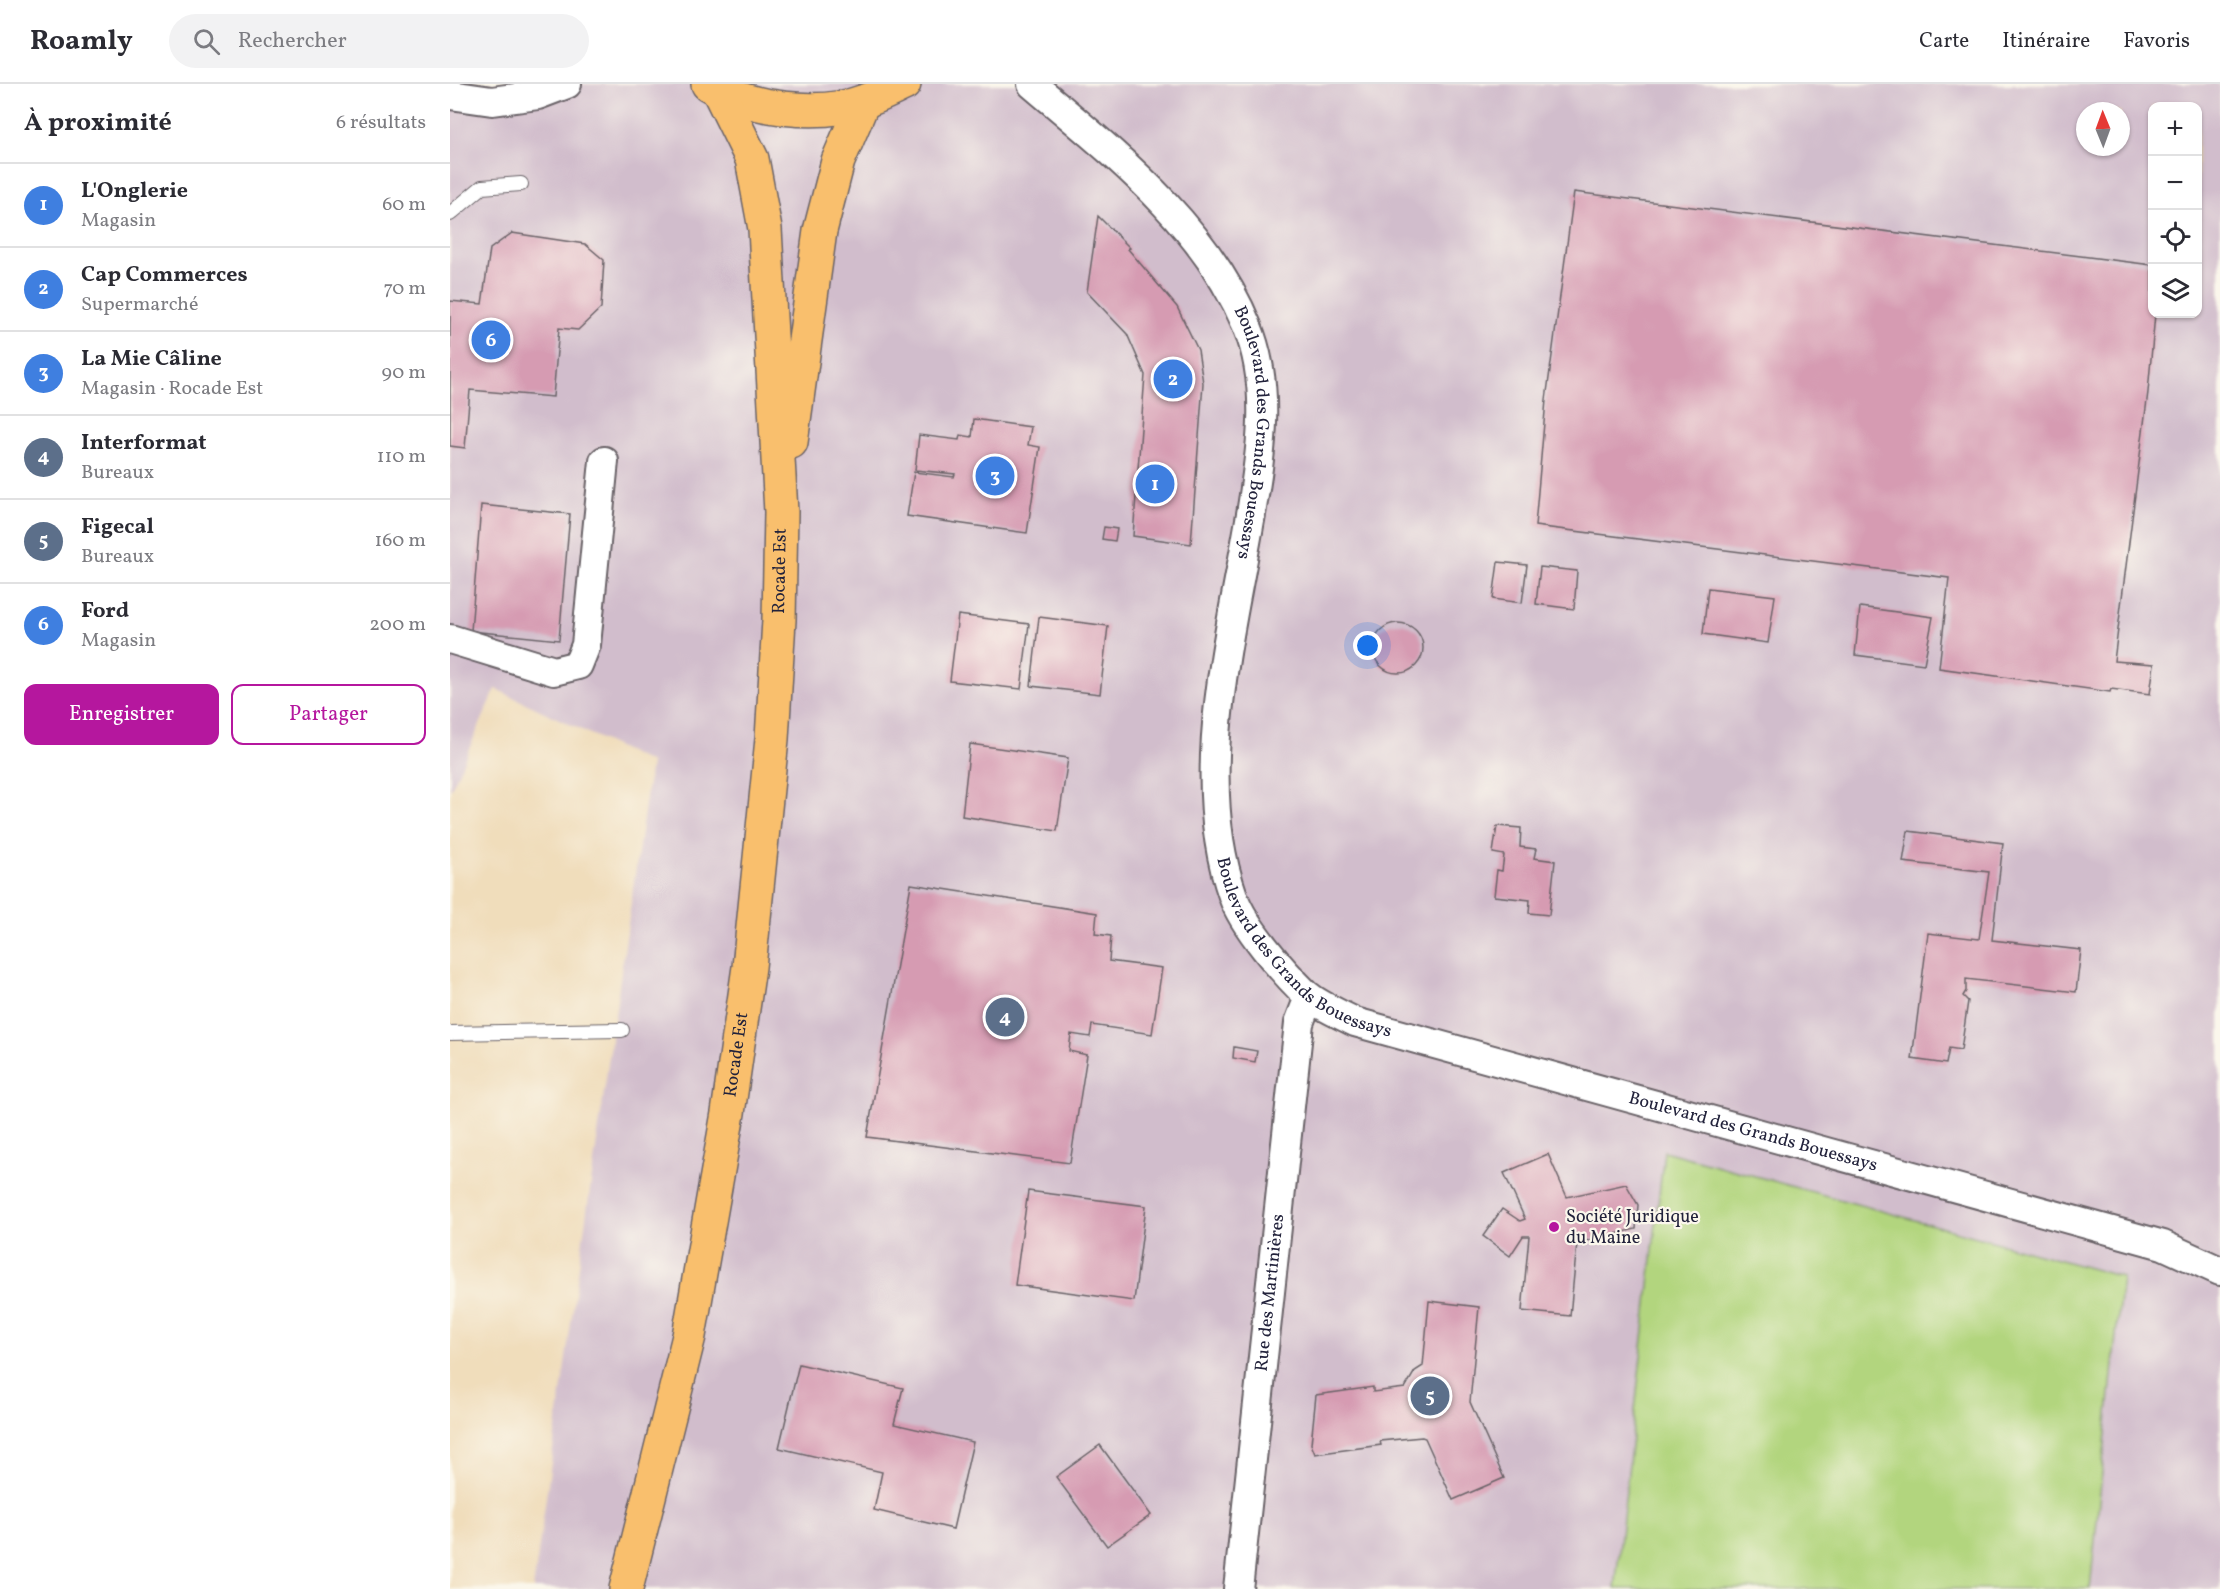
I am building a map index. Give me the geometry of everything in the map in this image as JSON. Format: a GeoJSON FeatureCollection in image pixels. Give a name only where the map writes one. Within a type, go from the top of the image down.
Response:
{"type":"FeatureCollection","features":[{"type":"Feature","properties":{"kind":"main road"},"geometry":{"type":"LineString","coordinates":[[713,87],[765,106],[814,110],[864,102],[904,84]]}},
{"type":"Feature","properties":{"kind":"main road"},"geometry":{"type":"LineString","coordinates":[[713,87],[752,159],[765,229],[781,512]]}},
{"type":"Feature","properties":{"kind":"main road"},"geometry":{"type":"LineString","coordinates":[[781,512],[820,231],[838,161],[864,102]]}},
{"type":"Feature","properties":{"kind":"main road","name":"Rocade Est"},"geometry":{"type":"LineString","coordinates":[[626,1589],[688,1336],[728,1113],[749,967],[772,739],[779,620],[781,512]]}},
{"type":"Feature","properties":{"kind":"street"},"geometry":{"type":"LineString","coordinates":[[450,95],[492,101],[538,95],[567,84]]}},
{"type":"Feature","properties":{"kind":"street","name":"Boulevard des Grands Bouessays"},"geometry":{"type":"LineString","coordinates":[[1032,84],[1174,211],[1213,264],[1247,327],[1261,385],[1262,444],[1226,666],[1213,797],[1218,843],[1233,898],[1263,946],[1309,997],[1354,1022],[2163,1245],[2220,1271]]}},
{"type":"Feature","properties":{"kind":"street"},"geometry":{"type":"LineString","coordinates":[[450,639],[554,671],[578,665],[586,645],[604,460]]}},
{"type":"Feature","properties":{"kind":"street","name":"Rue des Martinières"},"geometry":{"type":"LineString","coordinates":[[1238,1589],[1299,1023],[1309,997]]}},
{"type":"Feature","properties":{"kind":"lane"},"geometry":{"type":"LineString","coordinates":[[450,214],[482,187],[521,184]]}},
{"type":"Feature","properties":{"kind":"lane"},"geometry":{"type":"LineString","coordinates":[[450,1033],[622,1030]]}},
{"type":"Feature","properties":{"kind":"shaded area"},"geometry":{"type":"Polygon","coordinates":[[[450,84],[2220,84],[2220,1589],[2090,1589],[2122,1277],[1664,1151],[1615,1589],[533,1589],[651,763],[496,689],[450,791],[450,84]]]}},
{"type":"Feature","properties":{"kind":"green space"},"geometry":{"type":"Polygon","coordinates":[[[1664,1151],[2122,1277],[2090,1589],[1615,1589],[1664,1151]]]}},
{"type":"Feature","properties":{"kind":"building"},"geometry":{"type":"Polygon","coordinates":[[[1574,192],[2148,264],[2148,318],[2155,318],[2148,392],[2114,661],[2154,664],[2150,694],[2111,689],[2110,692],[1939,668],[1949,578],[1535,526],[1546,400],[1574,192]]]}},
{"type":"Feature","properties":{"kind":"building"},"geometry":{"type":"Polygon","coordinates":[[[1098,216],[1130,248],[1128,249],[1177,307],[1198,350],[1203,383],[1191,544],[1133,536],[1145,375],[1127,334],[1087,292],[1098,216]]]}},
{"type":"Feature","properties":{"kind":"building"},"geometry":{"type":"Polygon","coordinates":[[[512,233],[585,244],[604,260],[601,308],[578,330],[559,328],[553,397],[470,390],[465,448],[450,446],[450,301],[482,304],[490,249],[512,233]]]}},
{"type":"Feature","properties":{"kind":"building"},"geometry":{"type":"Polygon","coordinates":[[[974,419],[1031,427],[1028,445],[1040,447],[1027,533],[907,516],[914,472],[954,477],[955,474],[915,470],[919,435],[959,440],[960,435],[972,437],[974,419]]]}},
{"type":"Feature","properties":{"kind":"building"},"geometry":{"type":"Polygon","coordinates":[[[481,505],[570,514],[559,640],[471,631],[481,505]]]}},
{"type":"Feature","properties":{"kind":"building"},"geometry":{"type":"Polygon","coordinates":[[[1104,527],[1117,529],[1115,541],[1102,539],[1104,527]]]}},
{"type":"Feature","properties":{"kind":"building"},"geometry":{"type":"Polygon","coordinates":[[[1498,562],[1527,565],[1522,603],[1493,599],[1498,562]]]}},
{"type":"Feature","properties":{"kind":"building"},"geometry":{"type":"Polygon","coordinates":[[[1540,567],[1577,571],[1574,609],[1536,604],[1540,567]]]}},
{"type":"Feature","properties":{"kind":"building"},"geometry":{"type":"Polygon","coordinates":[[[1708,588],[1775,596],[1768,643],[1703,634],[1708,588]]]}},
{"type":"Feature","properties":{"kind":"building"},"geometry":{"type":"Polygon","coordinates":[[[1860,607],[1933,617],[1924,664],[1855,655],[1860,607]]]}},
{"type":"Feature","properties":{"kind":"building"},"geometry":{"type":"Polygon","coordinates":[[[958,615],[1029,624],[1021,689],[950,681],[958,615]]]}},
{"type":"Feature","properties":{"kind":"building"},"geometry":{"type":"Polygon","coordinates":[[[1039,617],[1108,626],[1100,694],[1031,686],[1039,617]]]}},
{"type":"Feature","properties":{"kind":"building"},"geometry":{"type":"Polygon","coordinates":[[[1398,623],[1416,630],[1423,648],[1416,666],[1398,673],[1380,666],[1373,648],[1380,630],[1398,623]]]}},
{"type":"Feature","properties":{"kind":"building"},"geometry":{"type":"Polygon","coordinates":[[[970,744],[1068,758],[1057,831],[962,816],[970,744]]]}},
{"type":"Feature","properties":{"kind":"building"},"geometry":{"type":"Polygon","coordinates":[[[1497,826],[1521,828],[1520,847],[1536,849],[1534,858],[1555,861],[1549,915],[1529,913],[1530,900],[1494,896],[1497,870],[1502,871],[1504,855],[1493,853],[1497,826]]]}},
{"type":"Feature","properties":{"kind":"building"},"geometry":{"type":"Polygon","coordinates":[[[1908,831],[2003,843],[1992,940],[2081,950],[2076,992],[1966,979],[1966,991],[1963,996],[1968,1001],[1961,1050],[1949,1048],[1946,1064],[1912,1059],[1928,933],[1979,939],[1989,872],[1903,862],[1908,831]]]}},
{"type":"Feature","properties":{"kind":"building"},"geometry":{"type":"Polygon","coordinates":[[[911,884],[1097,913],[1095,934],[1111,936],[1109,961],[1162,968],[1152,1034],[1092,1025],[1090,1037],[1071,1034],[1069,1051],[1087,1055],[1070,1163],[867,1137],[911,884]]]}},
{"type":"Feature","properties":{"kind":"building"},"geometry":{"type":"Polygon","coordinates":[[[1234,1047],[1257,1051],[1255,1062],[1233,1058],[1234,1047]]]}},
{"type":"Feature","properties":{"kind":"building"},"geometry":{"type":"Polygon","coordinates":[[[1548,1154],[1567,1197],[1626,1184],[1638,1205],[1636,1229],[1577,1243],[1570,1316],[1522,1311],[1529,1236],[1523,1236],[1510,1256],[1483,1236],[1502,1209],[1520,1221],[1525,1219],[1504,1173],[1548,1154]]]}},
{"type":"Feature","properties":{"kind":"building"},"geometry":{"type":"Polygon","coordinates":[[[1028,1191],[1146,1206],[1134,1301],[1015,1285],[1028,1191]]]}},
{"type":"Feature","properties":{"kind":"building"},"geometry":{"type":"Polygon","coordinates":[[[1429,1301],[1479,1307],[1470,1402],[1504,1478],[1453,1500],[1425,1438],[1380,1441],[1381,1445],[1315,1454],[1311,1444],[1316,1395],[1373,1387],[1373,1392],[1405,1388],[1415,1371],[1423,1366],[1429,1301]]]}},
{"type":"Feature","properties":{"kind":"building"},"geometry":{"type":"Polygon","coordinates":[[[799,1364],[903,1388],[894,1424],[973,1442],[953,1529],[874,1510],[882,1472],[779,1448],[799,1364]]]}},
{"type":"Feature","properties":{"kind":"building"},"geometry":{"type":"Polygon","coordinates":[[[1100,1445],[1151,1515],[1107,1546],[1056,1477],[1100,1445]]]}},
{"type":"Feature","properties":{"kind":"place","name":"Ford"},"geometry":{"type":"Point","coordinates":[491,340]}},
{"type":"Feature","properties":{"kind":"place","name":"Cap Commerces"},"geometry":{"type":"Point","coordinates":[1173,379]}},
{"type":"Feature","properties":{"kind":"place","name":"La Mie Câline"},"geometry":{"type":"Point","coordinates":[995,476]}},
{"type":"Feature","properties":{"kind":"place","name":"L'Onglerie"},"geometry":{"type":"Point","coordinates":[1155,484]}},
{"type":"Feature","properties":{"kind":"place","name":"Interformat"},"geometry":{"type":"Point","coordinates":[1005,1017]}},
{"type":"Feature","properties":{"kind":"place","name":"Société Juridique du Maine"},"geometry":{"type":"Point","coordinates":[1554,1227]}},
{"type":"Feature","properties":{"kind":"place","name":"Figecal"},"geometry":{"type":"Point","coordinates":[1430,1396]}}]}
